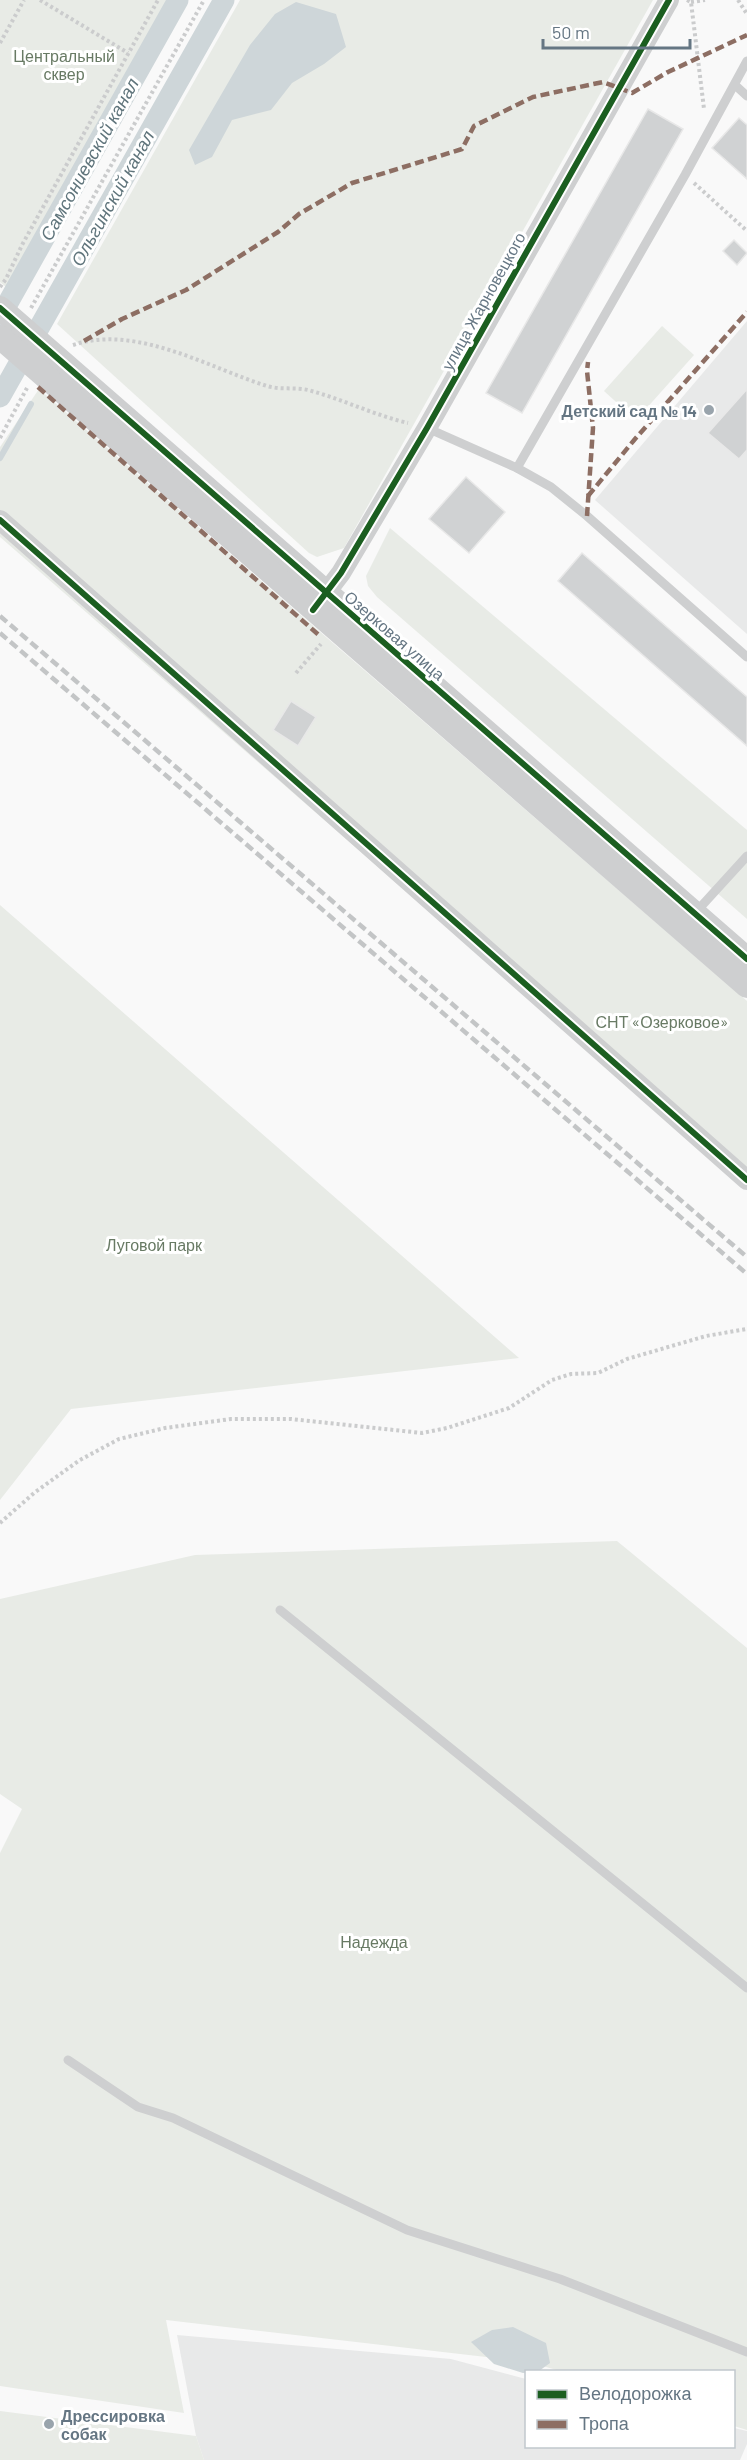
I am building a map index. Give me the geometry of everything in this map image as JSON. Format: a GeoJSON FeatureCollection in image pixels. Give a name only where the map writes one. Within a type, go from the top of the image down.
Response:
{"type":"FeatureCollection","features":[{"type":"Feature","properties":{"kind":"street","name":"улица Жарновецкого"},"geometry":{"type":"LineString","coordinates":[[319,602],[341,573],[427,428],[669,0]]}},
{"type":"Feature","properties":{"kind":"street"},"geometry":{"type":"LineString","coordinates":[[0,308],[49,365],[688,921],[747,986]]}},
{"type":"Feature","properties":{"kind":"street"},"geometry":{"type":"LineString","coordinates":[[0,337],[49,365]]}},
{"type":"Feature","properties":{"kind":"street"},"geometry":{"type":"LineString","coordinates":[[0,520],[747,1180]]}},
{"type":"Feature","properties":{"kind":"street"},"geometry":{"type":"LineString","coordinates":[[688,921],[747,959]]}},
{"type":"Feature","properties":{"kind":"lane"},"geometry":{"type":"LineString","coordinates":[[517,468],[685,175],[747,61]]}},
{"type":"Feature","properties":{"kind":"lane"},"geometry":{"type":"LineString","coordinates":[[735,85],[747,96]]}},
{"type":"Feature","properties":{"kind":"lane"},"geometry":{"type":"LineString","coordinates":[[427,428],[517,468],[551,487],[747,657]]}},
{"type":"Feature","properties":{"kind":"lane"},"geometry":{"type":"LineString","coordinates":[[688,921],[747,856]]}},
{"type":"Feature","properties":{"kind":"lane"},"geometry":{"type":"LineString","coordinates":[[280,1610],[747,1988]]}},
{"type":"Feature","properties":{"kind":"lane"},"geometry":{"type":"LineString","coordinates":[[68,2060],[138,2107],[173,2118],[407,2230],[560,2278],[747,2352]]}},
{"type":"Feature","properties":{"kind":"path"},"geometry":{"type":"LineString","coordinates":[[0,43],[24,0]]}},
{"type":"Feature","properties":{"kind":"path"},"geometry":{"type":"LineString","coordinates":[[40,0],[128,53]]}},
{"type":"Feature","properties":{"kind":"path"},"geometry":{"type":"LineString","coordinates":[[0,287],[158,0]]}},
{"type":"Feature","properties":{"kind":"path"},"geometry":{"type":"LineString","coordinates":[[34,303],[204,0]]}},
{"type":"Feature","properties":{"kind":"path"},"geometry":{"type":"LineString","coordinates":[[705,0],[688,1],[707,134]]}},
{"type":"Feature","properties":{"kind":"path"},"geometry":{"type":"LineString","coordinates":[[738,0],[747,14]]}},
{"type":"Feature","properties":{"kind":"path"},"geometry":{"type":"LineString","coordinates":[[685,175],[747,231]]}},
{"type":"Feature","properties":{"kind":"path"},"geometry":{"type":"LineString","coordinates":[[0,438],[49,365],[84,341],[135,340],[269,387],[305,389],[427,428]]}},
{"type":"Feature","properties":{"kind":"path"},"geometry":{"type":"LineString","coordinates":[[296,674],[325,640]]}},
{"type":"Feature","properties":{"kind":"path"},"geometry":{"type":"LineString","coordinates":[[0,1523],[34,1493],[80,1460],[119,1439],[165,1428],[231,1419],[291,1419],[422,1433],[447,1428],[510,1408],[552,1380],[571,1374],[598,1373],[627,1359],[706,1336],[747,1329]]}},
{"type":"Feature","properties":{"kind":"shaded area"},"geometry":{"type":"Polygon","coordinates":[[[296,2],[336,14],[346,47],[324,64],[292,83],[271,110],[232,120],[212,157],[195,165],[189,150],[250,45],[275,14],[296,2]]]}},
{"type":"Feature","properties":{"kind":"shaded area","name":"Детский сад № 14"},"geometry":{"type":"Polygon","coordinates":[[[747,321],[747,634],[595,500],[747,321]]]}},
{"type":"Feature","properties":{"kind":"shaded area"},"geometry":{"type":"Polygon","coordinates":[[[513,2327],[546,2343],[550,2363],[540,2370],[525,2370],[523,2373],[494,2364],[471,2342],[492,2330],[513,2327]]]}},
{"type":"Feature","properties":{"kind":"shaded area"},"geometry":{"type":"Polygon","coordinates":[[[177,2335],[451,2359],[525,2379],[525,2448],[735,2448],[735,2428],[747,2431],[747,2444],[740,2460],[204,2460],[196,2436],[177,2335]]]}},
{"type":"Feature","properties":{"kind":"green space","name":"Центральный сквер"},"geometry":{"type":"Polygon","coordinates":[[[0,0],[173,0],[11,291],[0,282],[0,0]]]}},
{"type":"Feature","properties":{"kind":"green space"},"geometry":{"type":"Polygon","coordinates":[[[240,0],[653,0],[344,548],[317,557],[309,553],[57,324],[240,0]]]}},
{"type":"Feature","properties":{"kind":"green space"},"geometry":{"type":"Polygon","coordinates":[[[662,326],[694,355],[636,420],[604,391],[662,326]]]}},
{"type":"Feature","properties":{"kind":"green space","name":"СНТ «Озерковое»"},"geometry":{"type":"Polygon","coordinates":[[[39,389],[747,1001],[747,1189],[0,537],[0,447],[39,389]]]}},
{"type":"Feature","properties":{"kind":"green space"},"geometry":{"type":"Polygon","coordinates":[[[390,528],[747,830],[747,919],[377,597],[368,586],[366,576],[390,528]]]}},
{"type":"Feature","properties":{"kind":"green space","name":"Луговой парк"},"geometry":{"type":"Polygon","coordinates":[[[0,905],[519,1358],[71,1409],[0,1500],[0,905]]]}},
{"type":"Feature","properties":{"kind":"green space","name":"Надежда"},"geometry":{"type":"Polygon","coordinates":[[[617,1541],[747,1648],[747,2430],[735,2426],[735,2370],[557,2370],[529,2362],[166,2320],[184,2413],[0,2386],[0,1853],[22,1809],[0,1794],[0,1599],[195,1555],[617,1541]]]}},
{"type":"Feature","properties":{"kind":"green space","name":"Дрессировка собак"},"geometry":{"type":"Polygon","coordinates":[[[0,2411],[196,2436],[204,2460],[0,2460],[0,2411]]]}},
{"type":"Feature","properties":{"kind":"building"},"geometry":{"type":"Polygon","coordinates":[[[648,109],[683,129],[522,413],[486,393],[648,109]]]}},
{"type":"Feature","properties":{"kind":"building"},"geometry":{"type":"Polygon","coordinates":[[[739,118],[747,125],[747,179],[712,148],[739,118]]]}},
{"type":"Feature","properties":{"kind":"building"},"geometry":{"type":"Polygon","coordinates":[[[734,240],[747,253],[737,265],[723,251],[734,240]]]}},
{"type":"Feature","properties":{"kind":"building"},"geometry":{"type":"Polygon","coordinates":[[[747,389],[747,450],[739,459],[708,433],[747,389]]]}},
{"type":"Feature","properties":{"kind":"building"},"geometry":{"type":"Polygon","coordinates":[[[466,477],[505,512],[469,553],[429,519],[466,477]]]}},
{"type":"Feature","properties":{"kind":"building"},"geometry":{"type":"Polygon","coordinates":[[[582,553],[747,697],[747,746],[558,581],[582,553]]]}},
{"type":"Feature","properties":{"kind":"building"},"geometry":{"type":"Polygon","coordinates":[[[291,701],[316,717],[298,746],[273,730],[291,701]]]}},
{"type":"Feature","properties":{"kind":"waterway","name":"Самсониевский канал"},"geometry":{"type":"LineString","coordinates":[[0,317],[178,0]]}},
{"type":"Feature","properties":{"kind":"waterway","name":"Ольгинский канал"},"geometry":{"type":"LineString","coordinates":[[0,397],[224,0]]}},
{"type":"Feature","properties":{"kind":"waterway"},"geometry":{"type":"LineString","coordinates":[[0,458],[31,404]]}},
{"type":"Feature","properties":{"kind":"railway"},"geometry":{"type":"LineString","coordinates":[[0,616],[747,1257]]}},
{"type":"Feature","properties":{"kind":"railway"},"geometry":{"type":"LineString","coordinates":[[0,633],[747,1274]]}},
{"type":"Feature","properties":{"kind":"marked path"},"geometry":{"type":"LineString","coordinates":[[84,341],[122,319],[186,290],[278,232],[299,214],[352,183],[462,149],[474,126],[533,97],[603,82],[632,93],[668,72],[747,35]]}},
{"type":"Feature","properties":{"kind":"marked path"},"geometry":{"type":"LineString","coordinates":[[588,496],[747,312]]}},
{"type":"Feature","properties":{"kind":"marked path"},"geometry":{"type":"LineString","coordinates":[[587,516],[593,428],[588,362]]}},
{"type":"Feature","properties":{"kind":"marked path"},"geometry":{"type":"LineString","coordinates":[[38,387],[321,637]]}},
{"type":"Feature","properties":{"kind":"cycle path"},"geometry":{"type":"LineString","coordinates":[[313,610],[341,573],[427,428],[669,0]]}},
{"type":"Feature","properties":{"kind":"cycle path","name":"Озерковая улица"},"geometry":{"type":"LineString","coordinates":[[0,308],[747,959]]}},
{"type":"Feature","properties":{"kind":"cycle path"},"geometry":{"type":"LineString","coordinates":[[0,520],[747,1180]]}},
{"type":"Feature","properties":{"kind":"place","name":"Детский сад № 14"},"geometry":{"type":"Point","coordinates":[709,410]}},
{"type":"Feature","properties":{"kind":"place","name":"Дрессировка собак"},"geometry":{"type":"Point","coordinates":[49,2424]}}]}
